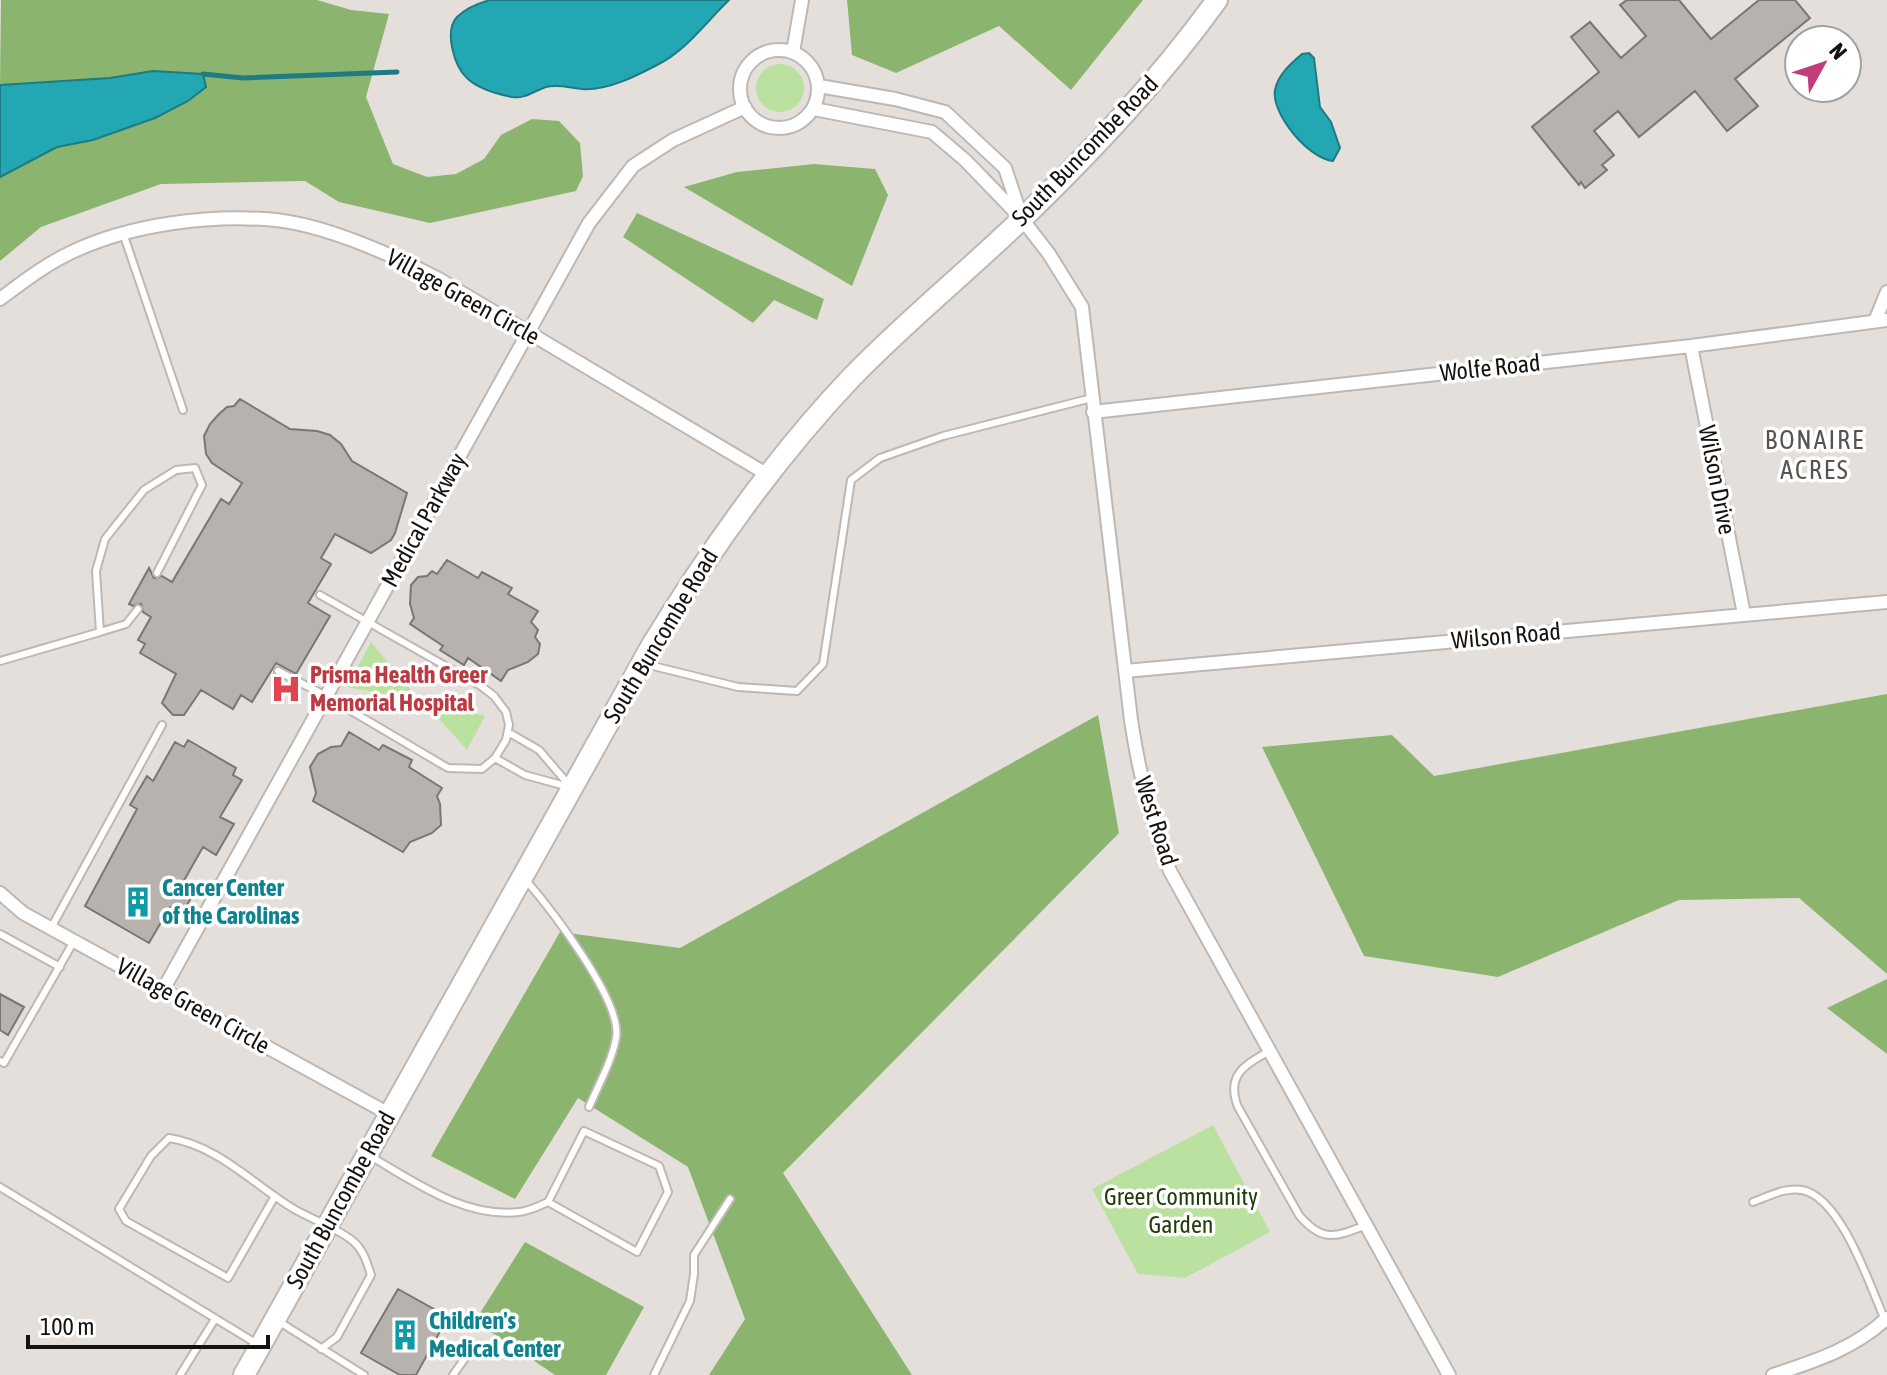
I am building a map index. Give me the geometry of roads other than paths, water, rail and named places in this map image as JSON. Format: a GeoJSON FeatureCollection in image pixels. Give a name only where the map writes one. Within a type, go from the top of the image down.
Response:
{"type":"FeatureCollection","features":[{"type":"Feature","properties":{"kind":"main road","name":"South Buncombe Road"},"geometry":{"type":"LineString","coordinates":[[244,1375],[641,663],[727,528],[768,475],[853,377],[904,326],[1022,219],[1107,134],[1153,83],[1217,0]]}},
{"type":"Feature","properties":{"kind":"street"},"geometry":{"type":"LineString","coordinates":[[793,52],[802,0]]}},
{"type":"Feature","properties":{"kind":"street"},"geometry":{"type":"LineString","coordinates":[[780,50],[793,52],[811,65],[819,86],[814,109],[797,125],[773,128],[752,117],[740,94],[746,68],[755,58],[780,50]]}},
{"type":"Feature","properties":{"kind":"street"},"geometry":{"type":"LineString","coordinates":[[819,86],[895,99],[945,112],[1005,168],[1022,219]]}},
{"type":"Feature","properties":{"kind":"street","name":"Medical Parkway"},"geometry":{"type":"LineString","coordinates":[[163,990],[589,223],[633,166],[673,140],[745,107]]}},
{"type":"Feature","properties":{"kind":"street"},"geometry":{"type":"LineString","coordinates":[[814,109],[932,132],[965,160],[1022,219]]}},
{"type":"Feature","properties":{"kind":"street","name":"West Road"},"geometry":{"type":"LineString","coordinates":[[1022,219],[1049,254],[1082,307],[1125,671],[1141,786],[1154,831],[1170,871],[1268,1052],[1449,1375]]}},
{"type":"Feature","properties":{"kind":"street","name":"Village Green Circle"},"geometry":{"type":"LineString","coordinates":[[0,299],[71,252],[123,233],[212,220],[277,220],[334,234],[388,254],[437,278],[768,475]]}},
{"type":"Feature","properties":{"kind":"street"},"geometry":{"type":"LineString","coordinates":[[1881,320],[1887,292]]}},
{"type":"Feature","properties":{"kind":"street","name":"Wolfe Road"},"geometry":{"type":"LineString","coordinates":[[1093,405],[1691,346],[1881,320]]}},
{"type":"Feature","properties":{"kind":"street","name":"Wilson Drive"},"geometry":{"type":"LineString","coordinates":[[1691,346],[1744,614]]}},
{"type":"Feature","properties":{"kind":"street","name":"Wilson Road"},"geometry":{"type":"LineString","coordinates":[[1125,671],[1887,602]]}},
{"type":"Feature","properties":{"kind":"street","name":"Village Green Circle"},"geometry":{"type":"LineString","coordinates":[[0,893],[23,913],[389,1114]]}},
{"type":"Feature","properties":{"kind":"street"},"geometry":{"type":"LineString","coordinates":[[1773,1375],[1844,1349],[1886,1319]]}},
{"type":"Feature","properties":{"kind":"lane"},"geometry":{"type":"LineString","coordinates":[[123,233],[183,410]]}},
{"type":"Feature","properties":{"kind":"lane"},"geometry":{"type":"LineString","coordinates":[[641,663],[738,687],[797,691],[823,664],[851,480],[880,458],[943,436],[1093,405]]}},
{"type":"Feature","properties":{"kind":"lane"},"geometry":{"type":"LineString","coordinates":[[100,632],[96,571],[105,539],[144,490],[176,470],[195,468],[202,485],[157,573]]}},
{"type":"Feature","properties":{"kind":"lane"},"geometry":{"type":"LineString","coordinates":[[278,671],[448,768],[482,769],[495,758],[506,740],[509,725],[506,712],[481,686],[320,595]]}},
{"type":"Feature","properties":{"kind":"lane"},"geometry":{"type":"LineString","coordinates":[[0,661],[126,624],[138,609]]}},
{"type":"Feature","properties":{"kind":"lane"},"geometry":{"type":"LineString","coordinates":[[51,928],[162,725]]}},
{"type":"Feature","properties":{"kind":"lane"},"geometry":{"type":"LineString","coordinates":[[508,732],[539,750],[572,787]]}},
{"type":"Feature","properties":{"kind":"lane"},"geometry":{"type":"LineString","coordinates":[[495,758],[525,775],[572,787]]}},
{"type":"Feature","properties":{"kind":"lane"},"geometry":{"type":"LineString","coordinates":[[522,876],[551,910],[595,977],[612,1010],[617,1036],[589,1107]]}},
{"type":"Feature","properties":{"kind":"lane"},"geometry":{"type":"LineString","coordinates":[[0,934],[60,967]]}},
{"type":"Feature","properties":{"kind":"lane"},"geometry":{"type":"LineString","coordinates":[[0,1061],[4,1063],[74,941]]}},
{"type":"Feature","properties":{"kind":"lane"},"geometry":{"type":"LineString","coordinates":[[1268,1052],[1250,1061],[1238,1073],[1232,1092],[1253,1134],[1309,1228],[1325,1236],[1340,1236],[1366,1225]]}},
{"type":"Feature","properties":{"kind":"lane"},"geometry":{"type":"LineString","coordinates":[[367,1154],[435,1194],[472,1209],[522,1212],[548,1202],[584,1131],[659,1166],[668,1192],[637,1252],[548,1202]]}},
{"type":"Feature","properties":{"kind":"lane"},"geometry":{"type":"LineString","coordinates":[[275,1196],[228,1278],[126,1221],[119,1209],[151,1156],[169,1138],[188,1141],[353,1241],[365,1254],[371,1275],[337,1337],[321,1349]]}},
{"type":"Feature","properties":{"kind":"lane"},"geometry":{"type":"LineString","coordinates":[[0,1187],[260,1345]]}},
{"type":"Feature","properties":{"kind":"lane"},"geometry":{"type":"LineString","coordinates":[[1753,1202],[1783,1190],[1803,1190],[1824,1201],[1846,1233],[1886,1319]]}},
{"type":"Feature","properties":{"kind":"lane"},"geometry":{"type":"LineString","coordinates":[[654,1375],[690,1301],[694,1255],[730,1199]]}},
{"type":"Feature","properties":{"kind":"lane"},"geometry":{"type":"LineString","coordinates":[[180,1375],[215,1319]]}},
{"type":"Feature","properties":{"kind":"lane"},"geometry":{"type":"LineString","coordinates":[[275,1319],[364,1375]]}},
{"type":"Feature","properties":{"kind":"lane"},"geometry":{"type":"LineString","coordinates":[[453,1375],[468,1354]]}},
{"type":"Feature","properties":{"kind":"water"},"geometry":{"type":"Polygon","coordinates":[[[490,0],[729,0],[677,52],[631,78],[592,89],[550,86],[517,97],[506,96],[471,82],[462,73],[452,48],[451,31],[457,17],[490,0]]]}},
{"type":"Feature","properties":{"kind":"water"},"geometry":{"type":"Polygon","coordinates":[[[1309,53],[1314,58],[1320,107],[1331,122],[1340,148],[1333,161],[1303,144],[1285,122],[1275,100],[1275,90],[1282,75],[1302,54],[1309,53]]]}},
{"type":"Feature","properties":{"kind":"water"},"geometry":{"type":"Polygon","coordinates":[[[153,71],[203,74],[206,87],[188,101],[155,118],[93,140],[57,147],[0,177],[0,85],[110,78],[153,71]]]}},
{"type":"Feature","properties":{"kind":"waterway"},"geometry":{"type":"LineString","coordinates":[[203,74],[243,78],[397,72]]}},
{"type":"Feature","properties":{"kind":"place","name":"Prisma Health Greer Memorial Hospital"},"geometry":{"type":"Point","coordinates":[286,689]}},
{"type":"Feature","properties":{"kind":"place","name":"Cancer Center of the Carolinas"},"geometry":{"type":"Point","coordinates":[138,902]}},
{"type":"Feature","properties":{"kind":"place","name":"Children's Medical Center"},"geometry":{"type":"Point","coordinates":[405,1335]}},
{"type":"Feature","properties":{"kind":"district","name":"BONAIRE ACRES"},"geometry":{"type":"Point","coordinates":[1815,455]}},
{"type":"Feature","properties":{"kind":"park label","name":"Greer Community Garden"},"geometry":{"type":"Point","coordinates":[1181,1211]}}]}
